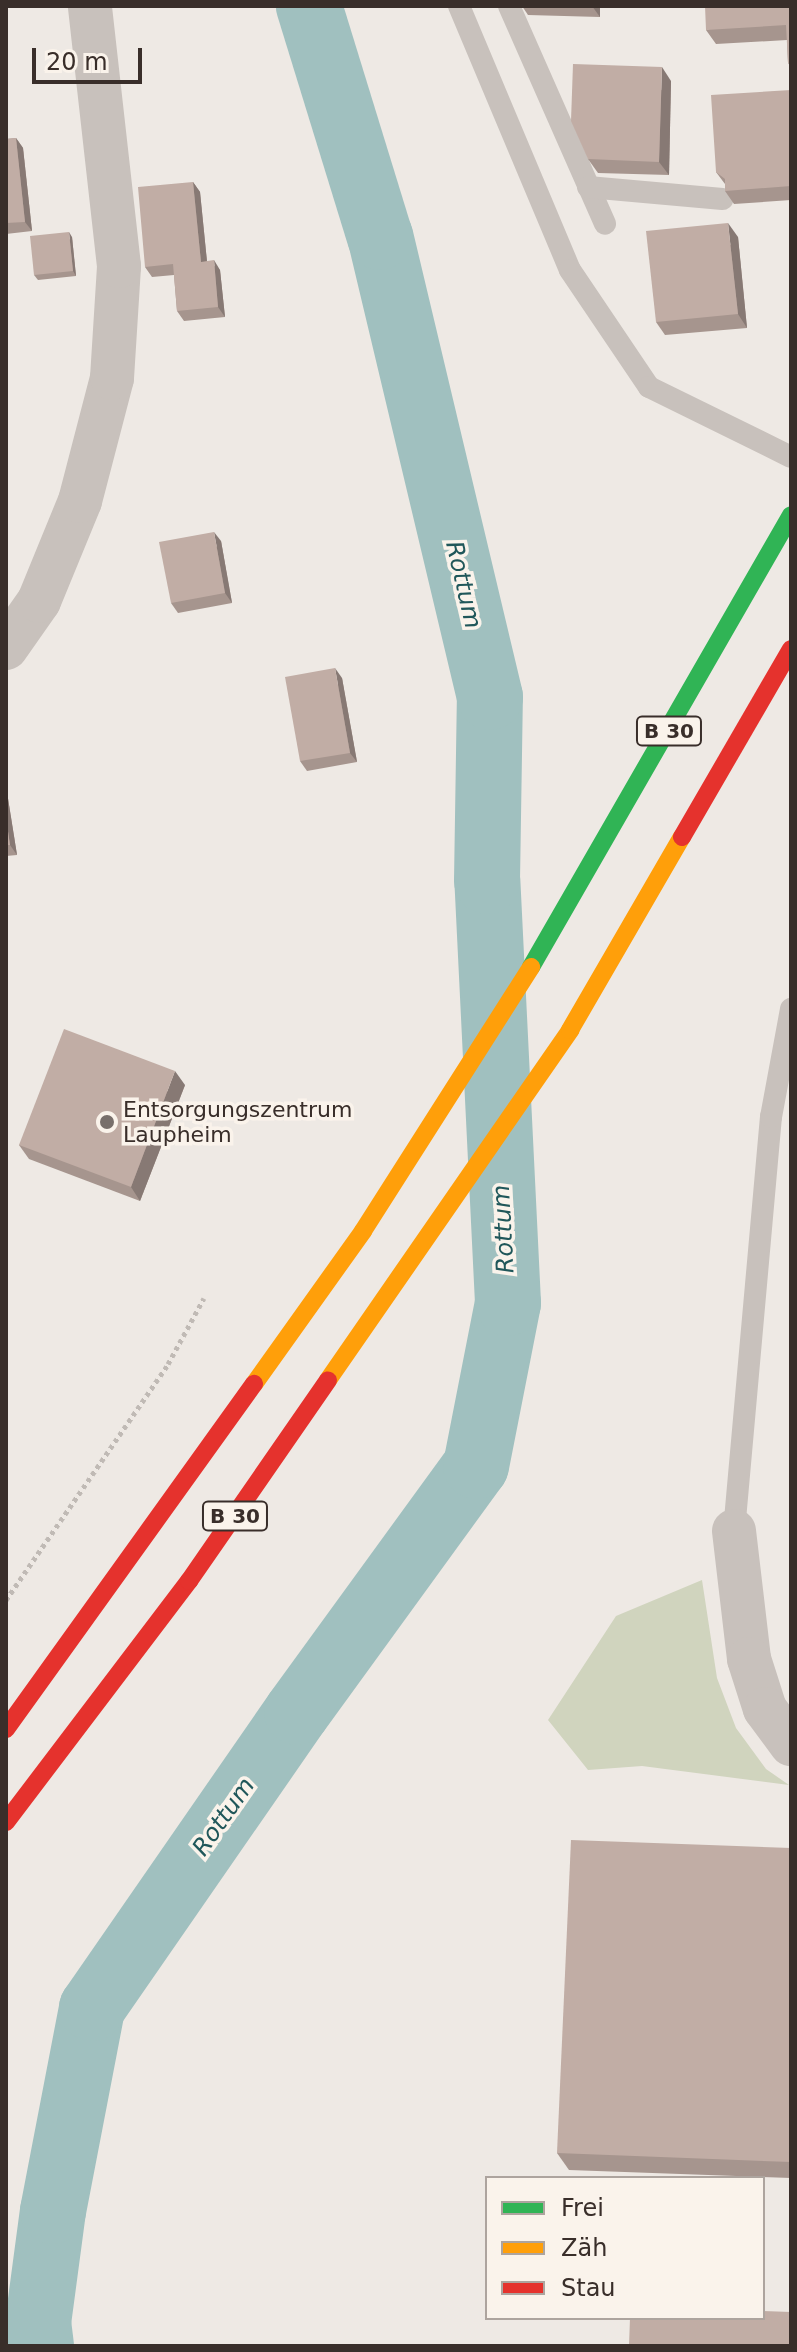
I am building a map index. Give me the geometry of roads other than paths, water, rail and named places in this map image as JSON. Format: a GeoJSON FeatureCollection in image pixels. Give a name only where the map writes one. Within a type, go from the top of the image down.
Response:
{"type":"FeatureCollection","features":[{"type":"Feature","properties":{"kind":"highway","name":"B 30"},"geometry":{"type":"LineString","coordinates":[[6,1729],[363,1231],[551,936],[789,520]]}},
{"type":"Feature","properties":{"kind":"highway","name":"B 30"},"geometry":{"type":"LineString","coordinates":[[6,1822],[189,1581],[570,1030],[791,649]]}},
{"type":"Feature","properties":{"kind":"street"},"geometry":{"type":"LineString","coordinates":[[6,648],[39,601],[80,501],[112,378],[119,266],[90,6]]}},
{"type":"Feature","properties":{"kind":"street"},"geometry":{"type":"LineString","coordinates":[[734,1531],[749,1659],[765,1709],[791,1744]]}},
{"type":"Feature","properties":{"kind":"lane"},"geometry":{"type":"LineString","coordinates":[[459,6],[570,270],[649,387],[791,457]]}},
{"type":"Feature","properties":{"kind":"lane"},"geometry":{"type":"LineString","coordinates":[[509,6],[605,224]]}},
{"type":"Feature","properties":{"kind":"lane"},"geometry":{"type":"LineString","coordinates":[[588,187],[722,199]]}},
{"type":"Feature","properties":{"kind":"lane"},"geometry":{"type":"LineString","coordinates":[[734,1531],[771,1117],[791,1009]]}},
{"type":"Feature","properties":{"kind":"waterway","name":"Rottum"},"geometry":{"type":"LineString","coordinates":[[41,2346],[38,2323],[53,2211],[92,2008],[297,1712],[476,1466],[508,1303],[487,881],[490,697],[380,237],[309,6]]}},
{"type":"Feature","properties":{"kind":"place","name":"Entsorgungszentrum Laupheim"},"geometry":{"type":"Point","coordinates":[107,1122]}}]}
